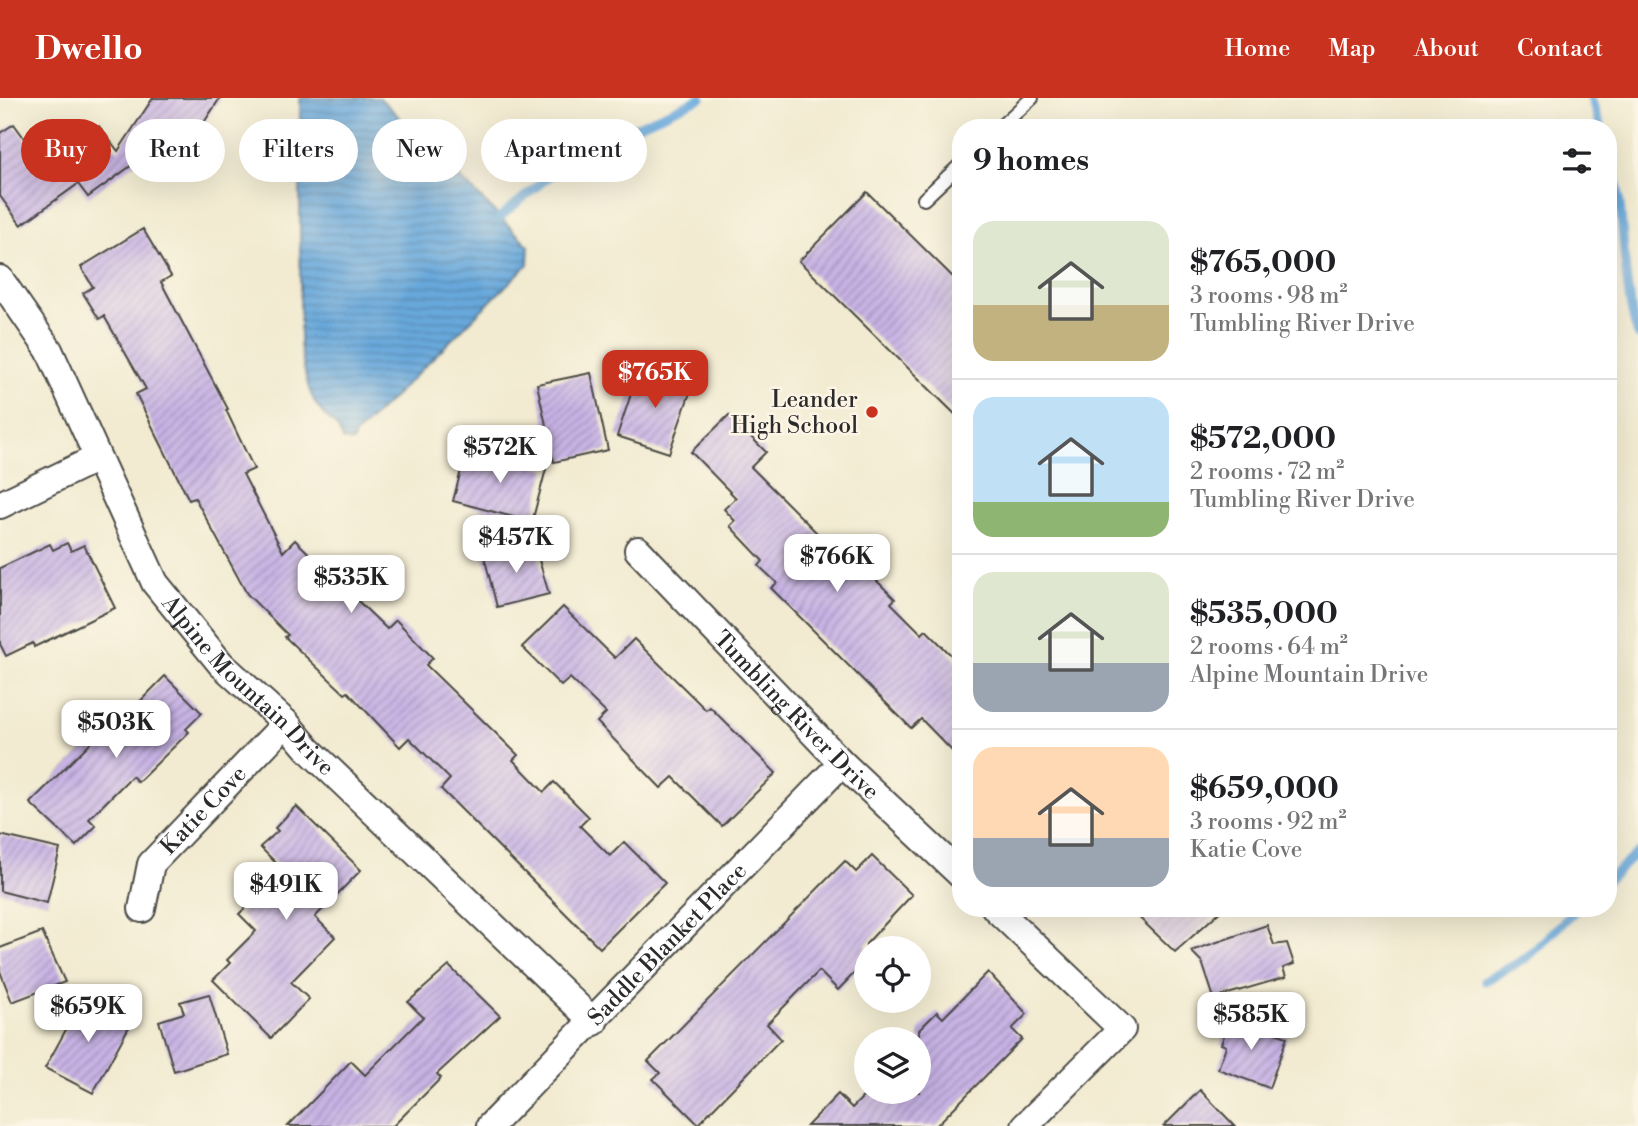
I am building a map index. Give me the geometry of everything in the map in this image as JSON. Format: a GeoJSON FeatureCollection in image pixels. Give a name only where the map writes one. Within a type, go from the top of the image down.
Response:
{"type":"FeatureCollection","features":[{"type":"Feature","properties":{"kind":"street","name":"Alpine Mountain Drive"},"geometry":{"type":"LineString","coordinates":[[0,279],[49,350],[155,583],[221,664],[286,723],[308,749],[594,1022]]}},
{"type":"Feature","properties":{"kind":"street"},"geometry":{"type":"LineString","coordinates":[[0,505],[97,458]]}},
{"type":"Feature","properties":{"kind":"street","name":"Tumbling River Drive"},"geometry":{"type":"LineString","coordinates":[[638,550],[842,763],[952,867]]}},
{"type":"Feature","properties":{"kind":"street","name":"Katie Cove"},"geometry":{"type":"LineString","coordinates":[[142,909],[151,864],[286,723]]}},
{"type":"Feature","properties":{"kind":"street","name":"Saddle Blanket Place"},"geometry":{"type":"LineString","coordinates":[[490,1126],[594,1022],[842,763]]}},
{"type":"Feature","properties":{"kind":"street"},"geometry":{"type":"LineString","coordinates":[[1004,917],[1122,1029],[1025,1126]]}},
{"type":"Feature","properties":{"kind":"lane"},"geometry":{"type":"LineString","coordinates":[[1009,119],[1032,98]]}},
{"type":"Feature","properties":{"kind":"lane"},"geometry":{"type":"LineString","coordinates":[[924,199],[952,173]]}},
{"type":"Feature","properties":{"kind":"water"},"geometry":{"type":"Polygon","coordinates":[[[300,98],[380,98],[401,119],[372,119],[372,182],[465,182],[529,246],[528,264],[355,435],[353,442],[343,440],[335,425],[315,403],[306,379],[300,345],[300,182],[358,182],[358,119],[300,119],[300,98]]]}},
{"type":"Feature","properties":{"kind":"building"},"geometry":{"type":"Polygon","coordinates":[[[153,98],[220,98],[206,119],[139,119],[153,98]]]}},
{"type":"Feature","properties":{"kind":"building"},"geometry":{"type":"Polygon","coordinates":[[[14,124],[21,134],[21,182],[109,182],[88,197],[78,184],[21,225],[0,196],[0,133],[14,124]]]}},
{"type":"Feature","properties":{"kind":"building"},"geometry":{"type":"Polygon","coordinates":[[[125,140],[125,170],[111,180],[111,142],[118,151],[125,140]]]}},
{"type":"Feature","properties":{"kind":"building"},"geometry":{"type":"Polygon","coordinates":[[[867,192],[952,276],[952,411],[799,261],[867,192]]]}},
{"type":"Feature","properties":{"kind":"building"},"geometry":{"type":"Polygon","coordinates":[[[143,229],[171,276],[161,282],[228,409],[226,410],[254,469],[243,474],[283,552],[295,540],[387,629],[396,620],[433,658],[426,665],[518,755],[513,760],[544,792],[554,782],[589,817],[580,826],[610,856],[624,842],[665,883],[600,948],[441,789],[450,779],[409,738],[400,747],[348,692],[345,694],[285,637],[288,635],[247,594],[195,498],[189,500],[136,394],[146,389],[104,316],[99,319],[83,293],[93,287],[81,267],[143,229]]]}},
{"type":"Feature","properties":{"kind":"building"},"geometry":{"type":"Polygon","coordinates":[[[640,367],[693,384],[669,453],[617,436],[640,367]]]}},
{"type":"Feature","properties":{"kind":"building"},"geometry":{"type":"Polygon","coordinates":[[[591,373],[608,450],[554,462],[537,384],[591,373]]]}},
{"type":"Feature","properties":{"kind":"building"},"geometry":{"type":"Polygon","coordinates":[[[729,415],[766,452],[751,467],[828,544],[834,538],[895,599],[891,603],[922,634],[926,630],[952,656],[952,751],[921,719],[911,728],[771,588],[777,583],[759,566],[763,561],[730,526],[735,521],[724,509],[736,498],[691,452],[729,415]]]}},
{"type":"Feature","properties":{"kind":"building"},"geometry":{"type":"Polygon","coordinates":[[[467,448],[546,469],[532,522],[453,501],[467,448]]]}},
{"type":"Feature","properties":{"kind":"building"},"geometry":{"type":"Polygon","coordinates":[[[67,543],[71,551],[84,545],[115,608],[34,647],[33,643],[6,656],[0,644],[0,568],[50,544],[53,550],[67,543]]]}},
{"type":"Feature","properties":{"kind":"building"},"geometry":{"type":"Polygon","coordinates":[[[534,543],[549,594],[497,607],[484,556],[534,543]]]}},
{"type":"Feature","properties":{"kind":"building"},"geometry":{"type":"Polygon","coordinates":[[[563,607],[615,658],[634,639],[706,710],[710,707],[776,773],[722,826],[673,777],[661,788],[597,722],[606,713],[570,678],[561,686],[522,647],[563,607]]]}},
{"type":"Feature","properties":{"kind":"building"},"geometry":{"type":"Polygon","coordinates":[[[165,676],[202,713],[186,729],[189,732],[138,782],[132,776],[89,819],[96,826],[76,846],[30,803],[99,734],[103,737],[165,676]]]}},
{"type":"Feature","properties":{"kind":"building"},"geometry":{"type":"Polygon","coordinates":[[[296,806],[361,870],[315,917],[335,937],[291,982],[309,999],[271,1038],[213,980],[230,963],[227,960],[256,931],[239,914],[266,887],[261,883],[278,865],[260,847],[278,831],[275,828],[296,806]]]}},
{"type":"Feature","properties":{"kind":"building"},"geometry":{"type":"Polygon","coordinates":[[[0,835],[60,849],[47,903],[0,891],[0,835]]]}},
{"type":"Feature","properties":{"kind":"building"},"geometry":{"type":"Polygon","coordinates":[[[872,856],[912,895],[874,936],[854,936],[854,973],[838,990],[819,971],[767,1024],[781,1039],[698,1124],[653,1079],[660,1073],[648,1061],[845,861],[856,872],[872,856]]]}},
{"type":"Feature","properties":{"kind":"building"},"geometry":{"type":"Polygon","coordinates":[[[1138,917],[1214,917],[1175,952],[1138,917]]]}},
{"type":"Feature","properties":{"kind":"building"},"geometry":{"type":"Polygon","coordinates":[[[1267,925],[1274,945],[1287,943],[1294,964],[1283,968],[1286,977],[1214,998],[1202,962],[1191,951],[1267,925]]]}},
{"type":"Feature","properties":{"kind":"building"},"geometry":{"type":"Polygon","coordinates":[[[42,932],[65,982],[12,1002],[0,971],[0,948],[42,932]]]}},
{"type":"Feature","properties":{"kind":"building"},"geometry":{"type":"Polygon","coordinates":[[[449,966],[500,1016],[437,1074],[441,1078],[393,1126],[288,1126],[351,1061],[365,1075],[423,1017],[408,1002],[449,966]]]}},
{"type":"Feature","properties":{"kind":"building"},"geometry":{"type":"Polygon","coordinates":[[[988,972],[1027,1014],[1012,1029],[1022,1039],[936,1126],[807,1126],[838,1094],[852,1108],[856,1104],[931,1104],[931,1027],[922,1027],[937,1012],[943,1018],[988,972]]]}},
{"type":"Feature","properties":{"kind":"building"},"geometry":{"type":"Polygon","coordinates":[[[86,993],[131,1023],[93,1093],[45,1068],[86,993]]]}},
{"type":"Feature","properties":{"kind":"building"},"geometry":{"type":"Polygon","coordinates":[[[209,994],[227,1054],[174,1071],[159,1021],[184,1013],[180,1002],[209,994]]]}},
{"type":"Feature","properties":{"kind":"building"},"geometry":{"type":"Polygon","coordinates":[[[1231,1017],[1287,1037],[1269,1088],[1218,1069],[1226,1046],[1221,1044],[1231,1017]]]}},
{"type":"Feature","properties":{"kind":"building"},"geometry":{"type":"Polygon","coordinates":[[[1200,1090],[1235,1126],[1164,1126],[1200,1090]]]}},
{"type":"Feature","properties":{"kind":"waterway"},"geometry":{"type":"LineString","coordinates":[[500,217],[580,151],[701,98]]}},
{"type":"Feature","properties":{"kind":"waterway"},"geometry":{"type":"LineString","coordinates":[[1591,98],[1598,119]]}},
{"type":"Feature","properties":{"kind":"waterway"},"geometry":{"type":"LineString","coordinates":[[1617,186],[1628,289],[1638,335]]}},
{"type":"Feature","properties":{"kind":"waterway"},"geometry":{"type":"LineString","coordinates":[[1617,872],[1638,852]]}},
{"type":"Feature","properties":{"kind":"waterway"},"geometry":{"type":"LineString","coordinates":[[1485,981],[1525,959],[1569,917]]}},
{"type":"Feature","properties":{"kind":"place","name":"Leander High School"},"geometry":{"type":"Point","coordinates":[872,412]}}]}
